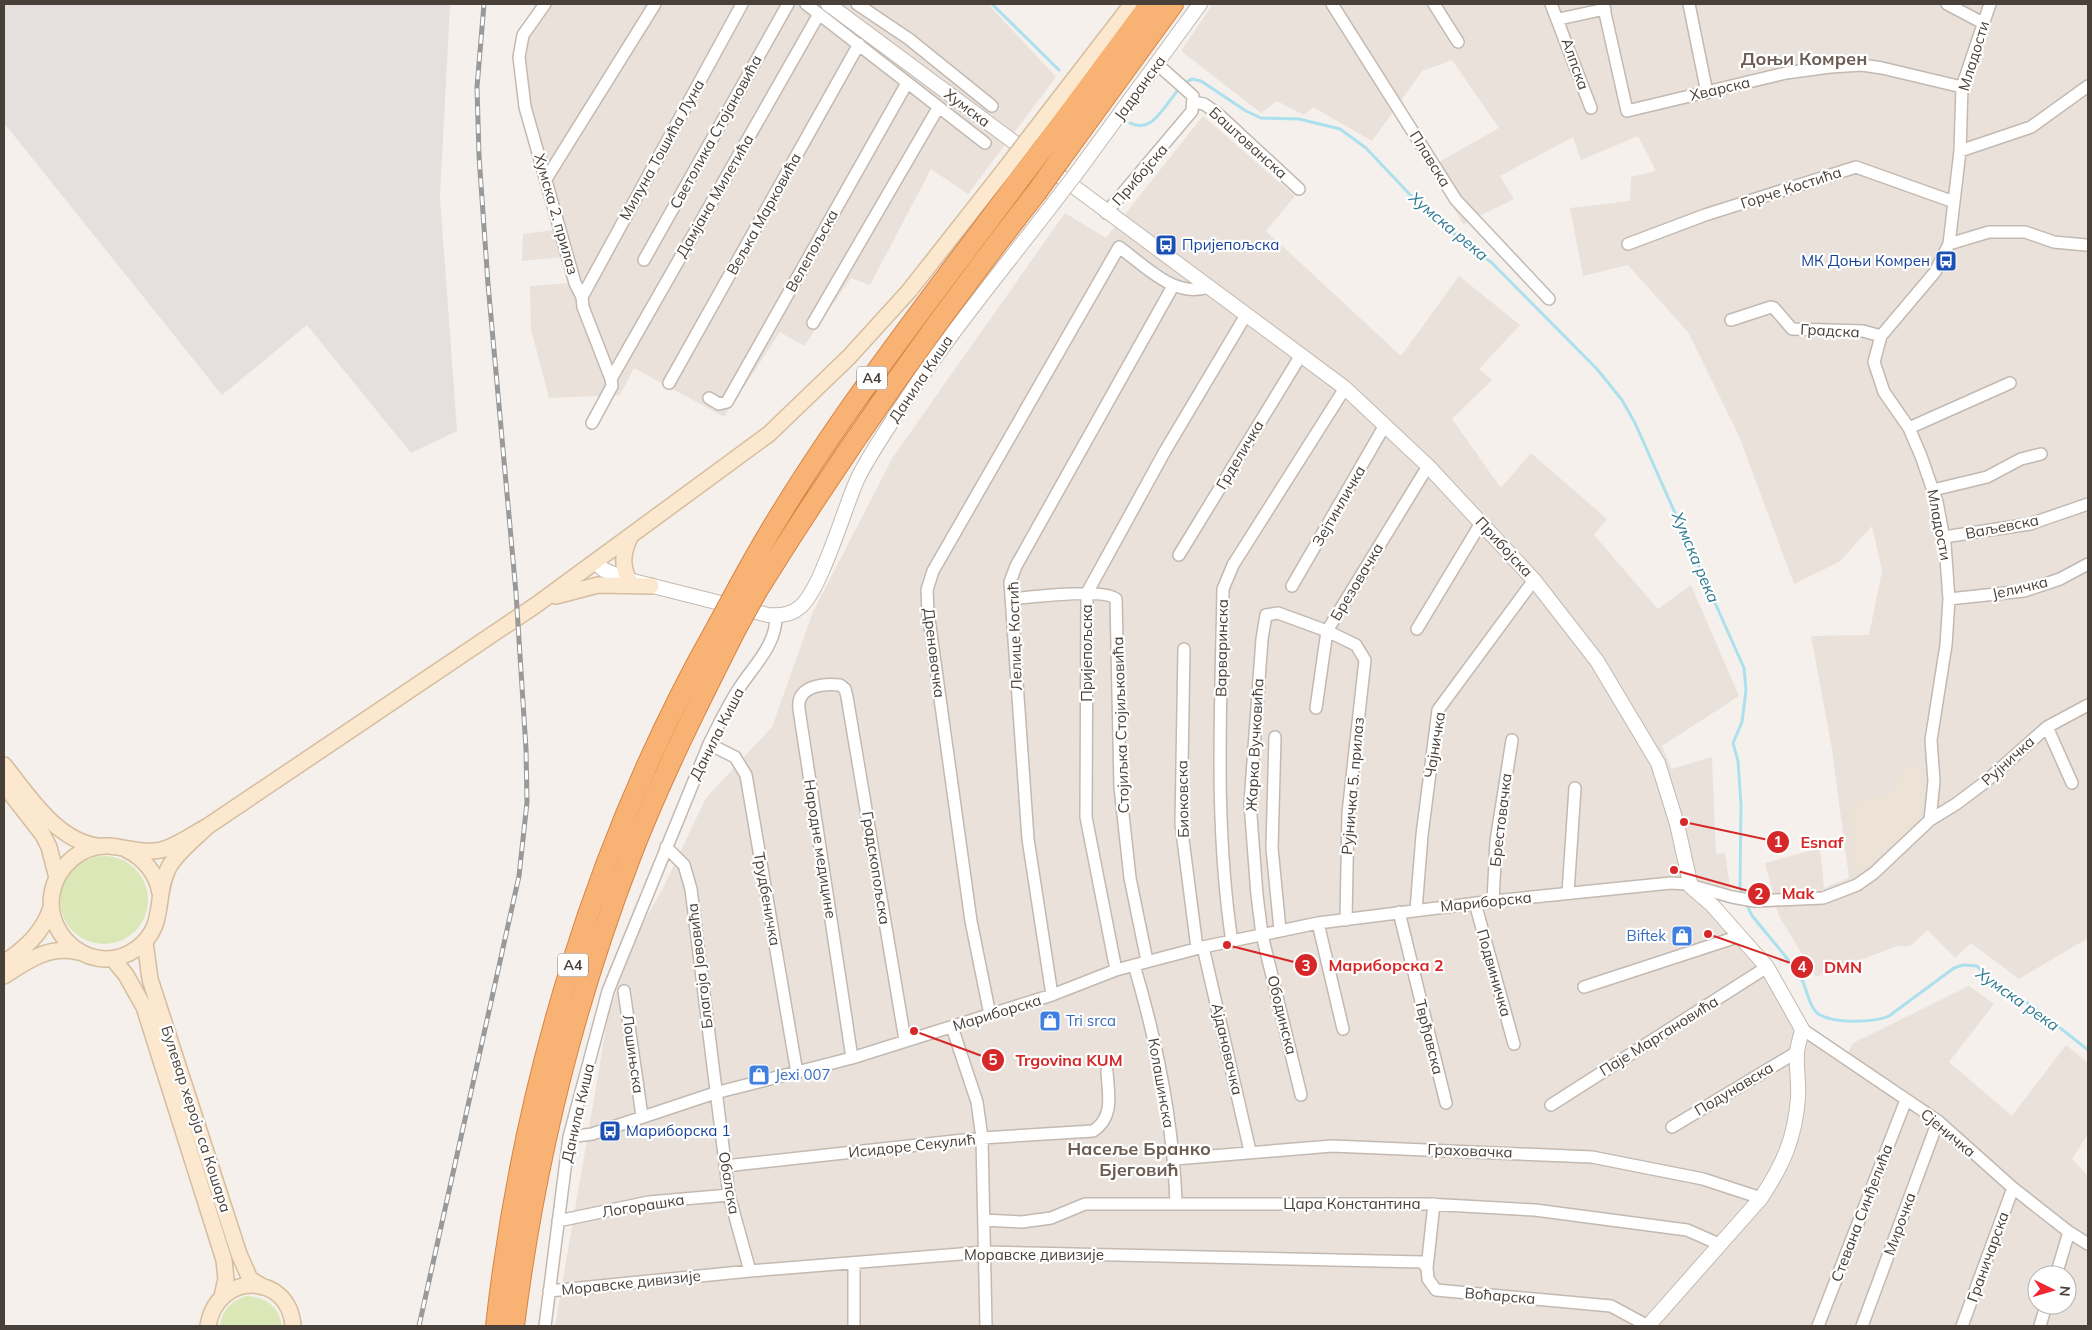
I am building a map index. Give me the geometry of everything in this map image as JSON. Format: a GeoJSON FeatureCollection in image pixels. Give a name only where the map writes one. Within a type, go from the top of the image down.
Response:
{"type":"FeatureCollection","features":[{"type":"Feature","properties":{"kind":"highway","name":"A4"},"geometry":{"type":"LineString","coordinates":[[514,1326],[527,1235],[546,1139],[571,1036],[593,964],[630,858],[727,627],[748,588],[776,522],[834,431],[1012,175],[1150,4]]}},
{"type":"Feature","properties":{"kind":"highway","name":"A4"},"geometry":{"type":"LineString","coordinates":[[748,588],[975,270],[1036,193],[1173,4]]}},
{"type":"Feature","properties":{"kind":"highway","name":"A4"},"geometry":{"type":"LineString","coordinates":[[496,1326],[507,1243],[526,1145],[549,1047],[577,951],[612,852],[643,777],[687,682],[727,627]]}},
{"type":"Feature","properties":{"kind":"main road"},"geometry":{"type":"LineString","coordinates":[[1038,141],[1132,4]]}},
{"type":"Feature","properties":{"kind":"main road"},"geometry":{"type":"LineString","coordinates":[[4,765],[59,829],[84,844],[126,849],[162,850],[208,826],[536,605],[768,434],[824,382],[910,291],[1012,175]]}},
{"type":"Feature","properties":{"kind":"main road"},"geometry":{"type":"LineString","coordinates":[[629,580],[625,572],[623,556],[630,537]]}},
{"type":"Feature","properties":{"kind":"main road"},"geometry":{"type":"LineString","coordinates":[[536,605],[557,596],[598,585],[652,586]]}},
{"type":"Feature","properties":{"kind":"main road"},"geometry":{"type":"LineString","coordinates":[[4,785],[43,835],[49,846],[57,878]]}},
{"type":"Feature","properties":{"kind":"main road"},"geometry":{"type":"LineString","coordinates":[[4,976],[24,963],[45,953],[62,950],[78,952],[98,958],[113,959],[128,954],[145,942],[156,924],[166,874],[174,860],[208,826]]}},
{"type":"Feature","properties":{"kind":"main road"},"geometry":{"type":"LineString","coordinates":[[4,963],[35,938],[45,924],[51,908],[57,878],[71,859],[99,846]]}},
{"type":"Feature","properties":{"kind":"main road"},"geometry":{"type":"LineString","coordinates":[[126,849],[140,858],[155,875],[161,901]]}},
{"type":"Feature","properties":{"kind":"main road"},"geometry":{"type":"LineString","coordinates":[[51,908],[58,932],[78,952]]}},
{"type":"Feature","properties":{"kind":"main road","name":"Булевар хероја са Кошара"},"geometry":{"type":"LineString","coordinates":[[145,942],[150,979],[239,1254],[250,1280],[279,1296],[285,1303],[290,1311],[293,1326]]}},
{"type":"Feature","properties":{"kind":"main road","name":"Булевар хероја са Кошара"},"geometry":{"type":"LineString","coordinates":[[113,959],[126,975],[144,1007],[224,1260],[226,1280],[222,1296],[215,1305],[208,1326]]}},
{"type":"Feature","properties":{"kind":"main road"},"geometry":{"type":"LineString","coordinates":[[222,1296],[242,1286],[263,1287]]}},
{"type":"Feature","properties":{"kind":"street","name":"Хумска 2. прилаз"},"geometry":{"type":"LineString","coordinates":[[545,4],[523,36],[518,57],[525,107],[575,283],[582,297],[583,307],[611,379]]}},
{"type":"Feature","properties":{"kind":"street"},"geometry":{"type":"LineString","coordinates":[[546,179],[656,4]]}},
{"type":"Feature","properties":{"kind":"street","name":"Милуна Тошића Луна"},"geometry":{"type":"LineString","coordinates":[[582,297],[742,4]]}},
{"type":"Feature","properties":{"kind":"street","name":"Светолика Стојановића"},"geometry":{"type":"LineString","coordinates":[[644,260],[788,4]]}},
{"type":"Feature","properties":{"kind":"street","name":"Хумска"},"geometry":{"type":"LineString","coordinates":[[806,4],[823,9],[1106,213]]}},
{"type":"Feature","properties":{"kind":"street","name":"Хумска"},"geometry":{"type":"LineString","coordinates":[[857,4],[909,39],[992,106]]}},
{"type":"Feature","properties":{"kind":"street","name":"Јадранска"},"geometry":{"type":"LineString","coordinates":[[1078,171],[1200,4]]}},
{"type":"Feature","properties":{"kind":"street","name":"Плавска"},"geometry":{"type":"LineString","coordinates":[[1332,4],[1456,200],[1548,299]]}},
{"type":"Feature","properties":{"kind":"street"},"geometry":{"type":"LineString","coordinates":[[1434,4],[1458,42]]}},
{"type":"Feature","properties":{"kind":"street","name":"Алпска"},"geometry":{"type":"LineString","coordinates":[[1551,4],[1591,108]]}},
{"type":"Feature","properties":{"kind":"street"},"geometry":{"type":"LineString","coordinates":[[1689,4],[1707,93]]}},
{"type":"Feature","properties":{"kind":"street"},"geometry":{"type":"LineString","coordinates":[[1946,4],[1983,23]]}},
{"type":"Feature","properties":{"kind":"street","name":"Младости"},"geometry":{"type":"LineString","coordinates":[[1930,820],[1934,781],[1931,740],[1946,645],[1949,599],[1944,538],[1933,490],[1909,428],[1884,392],[1874,362],[1881,336],[1935,272],[1949,244],[1960,151],[1962,87],[1990,4]]}},
{"type":"Feature","properties":{"kind":"street","name":"Алпска"},"geometry":{"type":"LineString","coordinates":[[1558,19],[1604,6]]}},
{"type":"Feature","properties":{"kind":"street","name":"Хварска"},"geometry":{"type":"LineString","coordinates":[[1604,6],[1627,111],[1786,74],[1862,65],[1962,87]]}},
{"type":"Feature","properties":{"kind":"street","name":"Хумска"},"geometry":{"type":"LineString","coordinates":[[823,9],[859,44],[938,108],[985,143]]}},
{"type":"Feature","properties":{"kind":"street","name":"Дамјана Милетића"},"geometry":{"type":"LineString","coordinates":[[611,379],[823,9]]}},
{"type":"Feature","properties":{"kind":"street","name":"Вељка Марковића"},"geometry":{"type":"LineString","coordinates":[[669,384],[859,44]]}},
{"type":"Feature","properties":{"kind":"street"},"geometry":{"type":"LineString","coordinates":[[1158,64],[1188,91],[1194,102]]}},
{"type":"Feature","properties":{"kind":"street","name":"Велепољска"},"geometry":{"type":"LineString","coordinates":[[709,398],[719,404],[727,402],[907,83]]}},
{"type":"Feature","properties":{"kind":"street"},"geometry":{"type":"LineString","coordinates":[[1960,151],[2030,127],[2088,86]]}},
{"type":"Feature","properties":{"kind":"street","name":"Прибојска"},"geometry":{"type":"LineString","coordinates":[[1194,102],[1190,117],[1106,213],[1345,388],[1428,466],[1534,580],[1596,661],[1658,763],[1677,824],[1691,887]]}},
{"type":"Feature","properties":{"kind":"street","name":"Баштованска"},"geometry":{"type":"LineString","coordinates":[[1194,102],[1204,104],[1217,112],[1299,190]]}},
{"type":"Feature","properties":{"kind":"street","name":"Хумска"},"geometry":{"type":"LineString","coordinates":[[814,323],[938,108]]}},
{"type":"Feature","properties":{"kind":"street","name":"Горче Костића"},"geometry":{"type":"LineString","coordinates":[[1628,244],[1705,215],[1856,167],[1954,202]]}},
{"type":"Feature","properties":{"kind":"street","name":"Данила Киша"},"geometry":{"type":"LineString","coordinates":[[545,1326],[569,1137],[608,991],[709,744],[729,705],[772,642],[776,626],[776,615],[794,612],[809,597],[819,577],[848,500],[875,448],[942,346],[1078,171]]}},
{"type":"Feature","properties":{"kind":"street"},"geometry":{"type":"LineString","coordinates":[[1949,244],[1989,232],[2025,232],[2054,242],[2086,245]]}},
{"type":"Feature","properties":{"kind":"street","name":"Дреновачка"},"geometry":{"type":"LineString","coordinates":[[990,1015],[971,921],[928,612],[927,590],[933,571],[1119,247],[1173,286]]}},
{"type":"Feature","properties":{"kind":"street"},"geometry":{"type":"LineString","coordinates":[[1173,286],[1195,290],[1208,287]]}},
{"type":"Feature","properties":{"kind":"street","name":"Лелице Костић"},"geometry":{"type":"LineString","coordinates":[[1052,995],[1028,839],[1010,582],[1016,566],[1173,286]]}},
{"type":"Feature","properties":{"kind":"street","name":"Градска"},"geometry":{"type":"LineString","coordinates":[[1731,320],[1771,307],[1792,329],[1863,331],[1881,336]]}},
{"type":"Feature","properties":{"kind":"street","name":"Пријепољска"},"geometry":{"type":"LineString","coordinates":[[1116,970],[1086,816],[1087,593],[1165,451],[1246,315]]}},
{"type":"Feature","properties":{"kind":"street","name":"Грделичка"},"geometry":{"type":"LineString","coordinates":[[1179,556],[1301,355]]}},
{"type":"Feature","properties":{"kind":"street"},"geometry":{"type":"LineString","coordinates":[[592,423],[612,386],[611,379]]}},
{"type":"Feature","properties":{"kind":"street"},"geometry":{"type":"LineString","coordinates":[[1909,428],[2010,383]]}},
{"type":"Feature","properties":{"kind":"street","name":"Варваринска"},"geometry":{"type":"LineString","coordinates":[[1232,942],[1222,864],[1219,798],[1223,589],[1233,565],[1345,388]]}},
{"type":"Feature","properties":{"kind":"street","name":"Зејтинличка"},"geometry":{"type":"LineString","coordinates":[[1292,586],[1385,426]]}},
{"type":"Feature","properties":{"kind":"street"},"geometry":{"type":"LineString","coordinates":[[1933,490],[1986,477],[2021,459],[2041,454]]}},
{"type":"Feature","properties":{"kind":"street","name":"Брезовачка"},"geometry":{"type":"LineString","coordinates":[[1316,708],[1327,631],[1428,466]]}},
{"type":"Feature","properties":{"kind":"street","name":"Ваљевска"},"geometry":{"type":"LineString","coordinates":[[1944,538],[2030,524],[2088,504]]}},
{"type":"Feature","properties":{"kind":"street"},"geometry":{"type":"LineString","coordinates":[[1417,630],[1481,523]]}},
{"type":"Feature","properties":{"kind":"street"},"geometry":{"type":"LineString","coordinates":[[595,562],[604,570],[629,580],[776,615]]}},
{"type":"Feature","properties":{"kind":"street","name":"Јеличка"},"geometry":{"type":"LineString","coordinates":[[1949,599],[2024,590],[2060,579],[2088,564]]}},
{"type":"Feature","properties":{"kind":"street","name":"Чајничка"},"geometry":{"type":"LineString","coordinates":[[1416,910],[1422,835],[1438,710],[1534,580]]}},
{"type":"Feature","properties":{"kind":"street"},"geometry":{"type":"LineString","coordinates":[[1011,599],[1087,593]]}},
{"type":"Feature","properties":{"kind":"street","name":"Стојиљка Стојиљковића"},"geometry":{"type":"LineString","coordinates":[[1087,593],[1111,595],[1116,599],[1118,606],[1120,787],[1130,878],[1146,961]]}},
{"type":"Feature","properties":{"kind":"street","name":"Жарка Вучковића"},"geometry":{"type":"LineString","coordinates":[[1262,935],[1250,804],[1261,648],[1266,615],[1278,613],[1327,631]]}},
{"type":"Feature","properties":{"kind":"street","name":"Рујничка 5. прилаз"},"geometry":{"type":"LineString","coordinates":[[1327,631],[1356,645],[1366,660],[1348,813],[1346,920]]}},
{"type":"Feature","properties":{"kind":"street","name":"Биоковска"},"geometry":{"type":"LineString","coordinates":[[1184,649],[1181,824],[1200,948]]}},
{"type":"Feature","properties":{"kind":"street","name":"Народне медицине"},"geometry":{"type":"LineString","coordinates":[[847,697],[845,689],[840,685],[818,686],[805,691],[798,704],[852,1058]]}},
{"type":"Feature","properties":{"kind":"street","name":"Градскопољска"},"geometry":{"type":"LineString","coordinates":[[847,697],[905,1040]]}},
{"type":"Feature","properties":{"kind":"street","name":"Рујничка"},"geometry":{"type":"LineString","coordinates":[[1930,820],[1984,783],[2047,726],[2088,705]]}},
{"type":"Feature","properties":{"kind":"street"},"geometry":{"type":"LineString","coordinates":[[2047,726],[2072,782]]}},
{"type":"Feature","properties":{"kind":"street"},"geometry":{"type":"LineString","coordinates":[[1275,737],[1272,848],[1280,930]]}},
{"type":"Feature","properties":{"kind":"street","name":"Брестовачка"},"geometry":{"type":"LineString","coordinates":[[1493,901],[1496,841],[1512,740]]}},
{"type":"Feature","properties":{"kind":"street","name":"Трудбеничка"},"geometry":{"type":"LineString","coordinates":[[709,744],[735,757],[746,775],[797,1073]]}},
{"type":"Feature","properties":{"kind":"street"},"geometry":{"type":"LineString","coordinates":[[1568,893],[1575,788]]}},
{"type":"Feature","properties":{"kind":"street"},"geometry":{"type":"LineString","coordinates":[[1691,887],[1732,898],[1754,901],[1823,898],[1857,885],[1874,873],[1930,820]]}},
{"type":"Feature","properties":{"kind":"street","name":"Благоја Јововића"},"geometry":{"type":"LineString","coordinates":[[666,847],[684,865],[691,889],[716,1094]]}},
{"type":"Feature","properties":{"kind":"street","name":"Мариборска"},"geometry":{"type":"LineString","coordinates":[[569,1137],[592,1134],[642,1116],[716,1094],[852,1058],[1052,995],[1116,970],[1146,961],[1280,930],[1400,912],[1568,893],[1671,883],[1686,884],[1691,887]]}},
{"type":"Feature","properties":{"kind":"street"},"geometry":{"type":"LineString","coordinates":[[1648,1326],[1761,1198],[1788,1152],[1798,1098],[1797,1052],[1802,1029],[1767,967],[1712,905],[1691,887]]}},
{"type":"Feature","properties":{"kind":"street","name":"Подвиничка"},"geometry":{"type":"LineString","coordinates":[[1475,903],[1514,1044]]}},
{"type":"Feature","properties":{"kind":"street","name":"Тврђавска"},"geometry":{"type":"LineString","coordinates":[[1400,912],[1446,1103]]}},
{"type":"Feature","properties":{"kind":"street"},"geometry":{"type":"LineString","coordinates":[[1318,923],[1343,1029]]}},
{"type":"Feature","properties":{"kind":"street","name":"Ободинска"},"geometry":{"type":"LineString","coordinates":[[1262,935],[1301,1095]]}},
{"type":"Feature","properties":{"kind":"street"},"geometry":{"type":"LineString","coordinates":[[1584,988],[1740,936]]}},
{"type":"Feature","properties":{"kind":"street","name":"Ајдановачка"},"geometry":{"type":"LineString","coordinates":[[1200,948],[1250,1151]]}},
{"type":"Feature","properties":{"kind":"street","name":"Колашинска"},"geometry":{"type":"LineString","coordinates":[[1134,965],[1156,1048],[1175,1159],[1176,1202]]}},
{"type":"Feature","properties":{"kind":"street","name":"Паје Маргановића"},"geometry":{"type":"LineString","coordinates":[[1550,1105],[1767,967]]}},
{"type":"Feature","properties":{"kind":"street","name":"Лошињска"},"geometry":{"type":"LineString","coordinates":[[624,991],[642,1116]]}},
{"type":"Feature","properties":{"kind":"street"},"geometry":{"type":"LineString","coordinates":[[952,1027],[977,1102],[982,1138],[986,1326]]}},
{"type":"Feature","properties":{"kind":"street","name":"Сјеничка"},"geometry":{"type":"LineString","coordinates":[[1802,1029],[1938,1121],[2013,1188],[2069,1232],[2088,1244]]}},
{"type":"Feature","properties":{"kind":"street","name":"Подунавска"},"geometry":{"type":"LineString","coordinates":[[1672,1127],[1797,1052]]}},
{"type":"Feature","properties":{"kind":"street","name":"Исидоре Секулић"},"geometry":{"type":"LineString","coordinates":[[725,1166],[982,1138],[1084,1132],[1098,1127],[1106,1118],[1109,1105],[1107,1071]]}},
{"type":"Feature","properties":{"kind":"street","name":"Обалска"},"geometry":{"type":"LineString","coordinates":[[716,1094],[728,1195],[750,1271]]}},
{"type":"Feature","properties":{"kind":"street","name":"Стевана Синђелића"},"geometry":{"type":"LineString","coordinates":[[1818,1326],[1906,1100]]}},
{"type":"Feature","properties":{"kind":"street","name":"Мирочка"},"geometry":{"type":"LineString","coordinates":[[1862,1326],[1938,1121]]}},
{"type":"Feature","properties":{"kind":"street","name":"Граховачка"},"geometry":{"type":"LineString","coordinates":[[1175,1159],[1250,1151],[1332,1146],[1592,1157],[1703,1179],[1761,1198]]}},
{"type":"Feature","properties":{"kind":"street","name":"Граничарска"},"geometry":{"type":"LineString","coordinates":[[1962,1326],[2013,1188]]}},
{"type":"Feature","properties":{"kind":"street","name":"Логорашка"},"geometry":{"type":"LineString","coordinates":[[558,1221],[649,1202],[728,1195]]}},
{"type":"Feature","properties":{"kind":"street","name":"Цара Константина"},"geometry":{"type":"LineString","coordinates":[[984,1220],[1022,1222],[1051,1218],[1086,1204],[1176,1202],[1434,1204],[1535,1210],[1618,1220],[1687,1230],[1719,1244]]}},
{"type":"Feature","properties":{"kind":"street","name":"Воћарска"},"geometry":{"type":"LineString","coordinates":[[1434,1204],[1428,1279],[1436,1290],[1611,1306],[1648,1326]]}},
{"type":"Feature","properties":{"kind":"street"},"geometry":{"type":"LineString","coordinates":[[2059,1265],[2069,1232]]}},
{"type":"Feature","properties":{"kind":"street","name":"Моравске дивизије"},"geometry":{"type":"LineString","coordinates":[[549,1291],[750,1271],[985,1252],[1422,1262],[1428,1268]]}},
{"type":"Feature","properties":{"kind":"street"},"geometry":{"type":"LineString","coordinates":[[854,1262],[854,1326]]}},
{"type":"Feature","properties":{"kind":"shaded area"},"geometry":{"type":"Polygon","coordinates":[[[4,4],[450,4],[440,197],[457,431],[411,453],[307,325],[222,395],[4,123],[4,4]]]}},
{"type":"Feature","properties":{"kind":"shaded area"},"geometry":{"type":"Polygon","coordinates":[[[539,4],[988,4],[1056,77],[968,194],[931,169],[870,285],[851,278],[804,346],[780,332],[724,417],[634,368],[620,395],[549,398],[531,329],[530,286],[570,283],[562,257],[522,261],[523,234],[554,230],[514,58],[517,36],[539,4]]]}},
{"type":"Feature","properties":{"kind":"shaded area"},"geometry":{"type":"Polygon","coordinates":[[[1213,4],[2088,4],[2088,938],[2019,979],[1971,943],[1955,958],[1928,930],[1910,946],[1897,946],[1816,977],[1779,916],[1765,863],[1820,848],[1824,888],[1849,878],[1832,749],[1811,636],[1869,635],[1882,571],[1872,526],[1839,562],[1794,584],[1739,436],[1688,332],[1628,265],[1583,276],[1570,208],[1630,201],[1631,177],[1656,171],[1638,136],[1581,160],[1573,137],[1500,176],[1514,199],[1463,224],[1430,167],[1499,128],[1452,60],[1422,71],[1372,141],[1313,107],[1304,115],[1277,101],[1261,113],[1181,51],[1213,4]]]}},
{"type":"Feature","properties":{"kind":"shaded area"},"geometry":{"type":"Polygon","coordinates":[[[1203,116],[1295,196],[1266,231],[1401,356],[1459,276],[1520,325],[1479,369],[1492,380],[1452,419],[1501,488],[1531,453],[1607,519],[1594,535],[1658,609],[1691,585],[1739,696],[1662,746],[1672,769],[1712,757],[1716,854],[1725,853],[1730,887],[1711,915],[1745,946],[1802,1031],[1846,1057],[1853,1043],[1969,986],[1994,1004],[1949,1062],[2012,1116],[2066,1045],[2088,1063],[2088,1134],[2072,1159],[2088,1176],[2088,1326],[555,1326],[609,1011],[639,930],[662,890],[706,798],[772,727],[813,612],[893,457],[1065,213],[1106,238],[1203,116]]]}},
{"type":"Feature","properties":{"kind":"shaded area"},"geometry":{"type":"Polygon","coordinates":[[[1906,768],[1921,769],[1922,814],[1905,835],[1858,873],[1849,806],[1894,792],[1906,768]]]}},
{"type":"Feature","properties":{"kind":"green space"},"geometry":{"type":"Polygon","coordinates":[[[95,856],[113,856],[129,863],[141,875],[148,891],[148,909],[141,925],[129,937],[113,944],[95,944],[79,937],[67,925],[60,909],[60,891],[67,875],[79,863],[95,856]]]}},
{"type":"Feature","properties":{"kind":"green space"},"geometry":{"type":"Polygon","coordinates":[[[246,1296],[260,1298],[275,1308],[282,1326],[220,1326],[223,1315],[228,1307],[246,1296]]]}},
{"type":"Feature","properties":{"kind":"waterway","name":"Хумска река"},"geometry":{"type":"LineString","coordinates":[[992,4],[1059,70]]}},
{"type":"Feature","properties":{"kind":"waterway","name":"Хумска река"},"geometry":{"type":"LineString","coordinates":[[1130,123],[1140,125],[1149,123],[1156,118],[1184,84],[1192,79],[1201,81],[1246,111],[1261,118],[1299,119],[1340,129],[1366,148],[1417,202],[1492,263],[1597,369],[1622,400],[1635,423],[1744,668],[1746,690],[1742,722],[1733,743],[1738,761],[1741,805],[1740,888],[1743,895]]}},
{"type":"Feature","properties":{"kind":"waterway","name":"Хумска река"},"geometry":{"type":"LineString","coordinates":[[1746,903],[1751,914],[1799,974],[1814,1010],[1824,1017],[1842,1021],[1863,1021],[1889,1016],[1954,968],[1963,965],[1977,966],[1985,975],[2035,1008],[2088,1050]]}},
{"type":"Feature","properties":{"kind":"railway"},"geometry":{"type":"LineString","coordinates":[[419,1326],[519,876],[527,802],[526,749],[516,593],[488,284],[479,156],[477,87],[484,4]]}},
{"type":"Feature","properties":{"kind":"place","name":"Пријепољска"},"geometry":{"type":"Point","coordinates":[1166,245]}},
{"type":"Feature","properties":{"kind":"place","name":"МК Доњи Комрен"},"geometry":{"type":"Point","coordinates":[1946,261]}},
{"type":"Feature","properties":{"kind":"place","name":"Esnaf"},"geometry":{"type":"Point","coordinates":[1684,822]}},
{"type":"Feature","properties":{"kind":"place","name":"Mak"},"geometry":{"type":"Point","coordinates":[1674,870]}},
{"type":"Feature","properties":{"kind":"place","name":"DMN"},"geometry":{"type":"Point","coordinates":[1708,934]}},
{"type":"Feature","properties":{"kind":"place","name":"Biftek"},"geometry":{"type":"Point","coordinates":[1682,936]}},
{"type":"Feature","properties":{"kind":"place","name":"Мариборска 2"},"geometry":{"type":"Point","coordinates":[1227,945]}},
{"type":"Feature","properties":{"kind":"place","name":"Tri srca"},"geometry":{"type":"Point","coordinates":[1050,1021]}},
{"type":"Feature","properties":{"kind":"place","name":"Trgovina KUM"},"geometry":{"type":"Point","coordinates":[914,1031]}},
{"type":"Feature","properties":{"kind":"place","name":"Jexi 007"},"geometry":{"type":"Point","coordinates":[759,1075]}},
{"type":"Feature","properties":{"kind":"place","name":"Мариборска 1"},"geometry":{"type":"Point","coordinates":[610,1131]}},
{"type":"Feature","properties":{"kind":"district","name":"Доњи Комрен"},"geometry":{"type":"Point","coordinates":[1804,59]}},
{"type":"Feature","properties":{"kind":"district","name":"Насеље Бранко Бјеговић"},"geometry":{"type":"Point","coordinates":[1139,1159]}}]}
